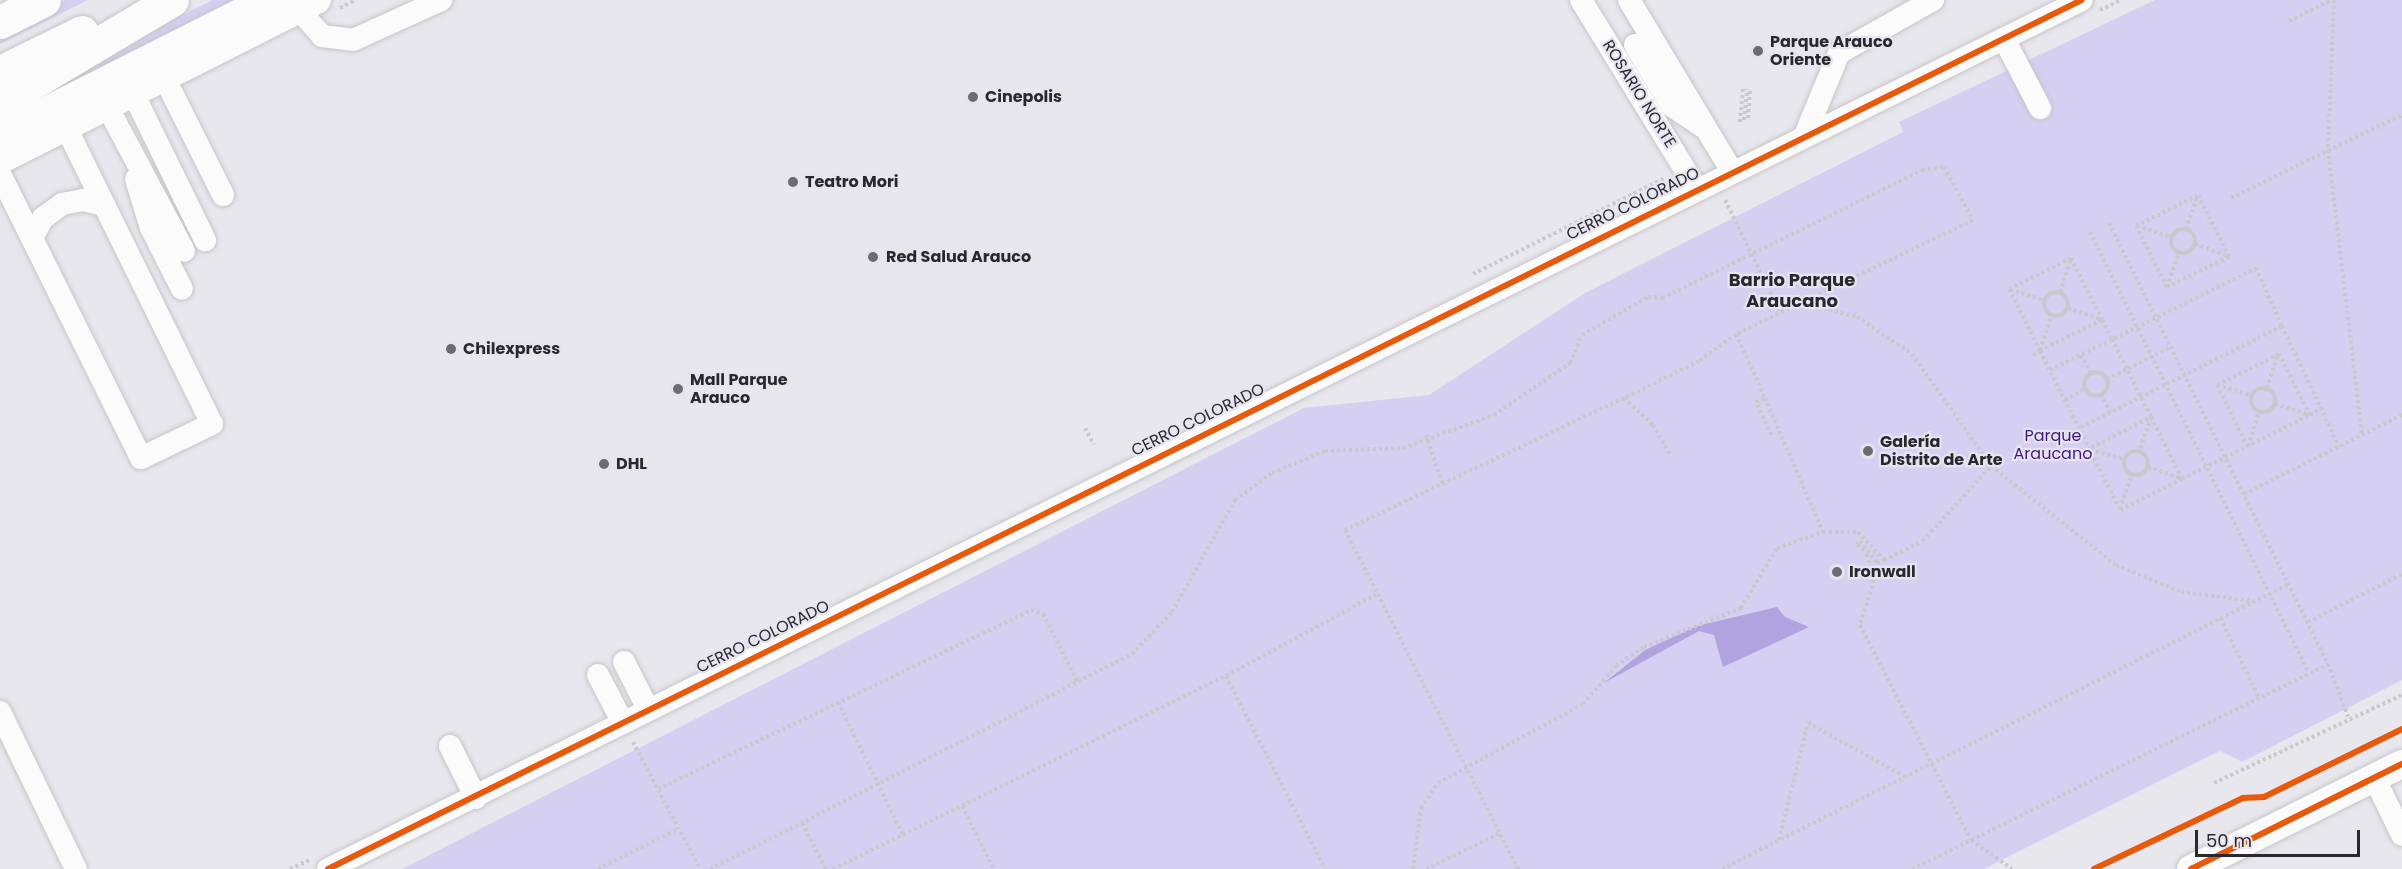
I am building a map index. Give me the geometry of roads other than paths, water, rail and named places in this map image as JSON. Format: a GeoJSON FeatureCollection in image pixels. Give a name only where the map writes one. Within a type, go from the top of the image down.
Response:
{"type":"FeatureCollection","features":[{"type":"Feature","properties":{"kind":"highway"},"geometry":{"type":"LineString","coordinates":[[0,22],[44,0]]}},
{"type":"Feature","properties":{"kind":"highway"},"geometry":{"type":"LineString","coordinates":[[0,72],[146,0]]}},
{"type":"Feature","properties":{"kind":"highway"},"geometry":{"type":"LineString","coordinates":[[0,102],[172,0]]}},
{"type":"Feature","properties":{"kind":"highway"},"geometry":{"type":"LineString","coordinates":[[0,136],[295,3]]}},
{"type":"Feature","properties":{"kind":"main road"},"geometry":{"type":"LineString","coordinates":[[0,160],[164,77],[295,3]]}},
{"type":"Feature","properties":{"kind":"main road"},"geometry":{"type":"LineString","coordinates":[[2191,869],[2402,764]]}},
{"type":"Feature","properties":{"kind":"street"},"geometry":{"type":"LineString","coordinates":[[295,3],[312,30],[342,40],[376,32],[441,0]]}},
{"type":"Feature","properties":{"kind":"street","name":"ROSARIO NORTE"},"geometry":{"type":"LineString","coordinates":[[1581,0],[1608,44],[1714,179]]}},
{"type":"Feature","properties":{"kind":"street"},"geometry":{"type":"LineString","coordinates":[[1596,0],[1608,44]]}},
{"type":"Feature","properties":{"kind":"street"},"geometry":{"type":"LineString","coordinates":[[1629,0],[1707,129],[1714,179]]}},
{"type":"Feature","properties":{"kind":"street"},"geometry":{"type":"LineString","coordinates":[[1805,135],[1839,53],[1933,0]]}},
{"type":"Feature","properties":{"kind":"street","name":"CERRO COLORADO"},"geometry":{"type":"LineString","coordinates":[[328,869],[476,798],[648,709],[1714,179],[2082,0]]}},
{"type":"Feature","properties":{"kind":"street"},"geometry":{"type":"LineString","coordinates":[[2004,39],[2040,108]]}},
{"type":"Feature","properties":{"kind":"street"},"geometry":{"type":"LineString","coordinates":[[1635,45],[1672,106],[1707,129]]}},
{"type":"Feature","properties":{"kind":"street"},"geometry":{"type":"LineString","coordinates":[[164,77],[223,195]]}},
{"type":"Feature","properties":{"kind":"street"},"geometry":{"type":"LineString","coordinates":[[133,93],[205,240]]}},
{"type":"Feature","properties":{"kind":"street"},"geometry":{"type":"LineString","coordinates":[[107,106],[184,251]]}},
{"type":"Feature","properties":{"kind":"street"},"geometry":{"type":"LineString","coordinates":[[0,174],[141,458],[213,424],[66,127]]}},
{"type":"Feature","properties":{"kind":"street"},"geometry":{"type":"LineString","coordinates":[[132,154],[150,228],[182,289]]}},
{"type":"Feature","properties":{"kind":"street"},"geometry":{"type":"LineString","coordinates":[[32,238],[43,218],[62,204],[83,200],[104,205]]}},
{"type":"Feature","properties":{"kind":"street"},"geometry":{"type":"LineString","coordinates":[[624,662],[648,709]]}},
{"type":"Feature","properties":{"kind":"street"},"geometry":{"type":"LineString","coordinates":[[598,675],[622,722]]}},
{"type":"Feature","properties":{"kind":"street"},"geometry":{"type":"LineString","coordinates":[[0,712],[76,869]]}},
{"type":"Feature","properties":{"kind":"street"},"geometry":{"type":"LineString","coordinates":[[450,746],[476,798]]}},
{"type":"Feature","properties":{"kind":"street"},"geometry":{"type":"LineString","coordinates":[[2373,777],[2402,835]]}},
{"type":"Feature","properties":{"kind":"place","name":"Parque Arauco Oriente"},"geometry":{"type":"Point","coordinates":[1758,51]}},
{"type":"Feature","properties":{"kind":"place","name":"Cinepolis"},"geometry":{"type":"Point","coordinates":[973,97]}},
{"type":"Feature","properties":{"kind":"place","name":"Teatro Mori"},"geometry":{"type":"Point","coordinates":[793,182]}},
{"type":"Feature","properties":{"kind":"place","name":"Red Salud Arauco"},"geometry":{"type":"Point","coordinates":[873,257]}},
{"type":"Feature","properties":{"kind":"place","name":"Chilexpress"},"geometry":{"type":"Point","coordinates":[451,349]}},
{"type":"Feature","properties":{"kind":"place","name":"Mall Parque Arauco"},"geometry":{"type":"Point","coordinates":[678,389]}},
{"type":"Feature","properties":{"kind":"place","name":"Galería Distrito de Arte"},"geometry":{"type":"Point","coordinates":[1868,451]}},
{"type":"Feature","properties":{"kind":"place","name":"DHL"},"geometry":{"type":"Point","coordinates":[604,464]}},
{"type":"Feature","properties":{"kind":"place","name":"Ironwall"},"geometry":{"type":"Point","coordinates":[1837,572]}},
{"type":"Feature","properties":{"kind":"district","name":"Barrio Parque Araucano"},"geometry":{"type":"Point","coordinates":[1792,291]}},
{"type":"Feature","properties":{"kind":"park label","name":"Parque Araucano"},"geometry":{"type":"Point","coordinates":[2053,445]}}]}
